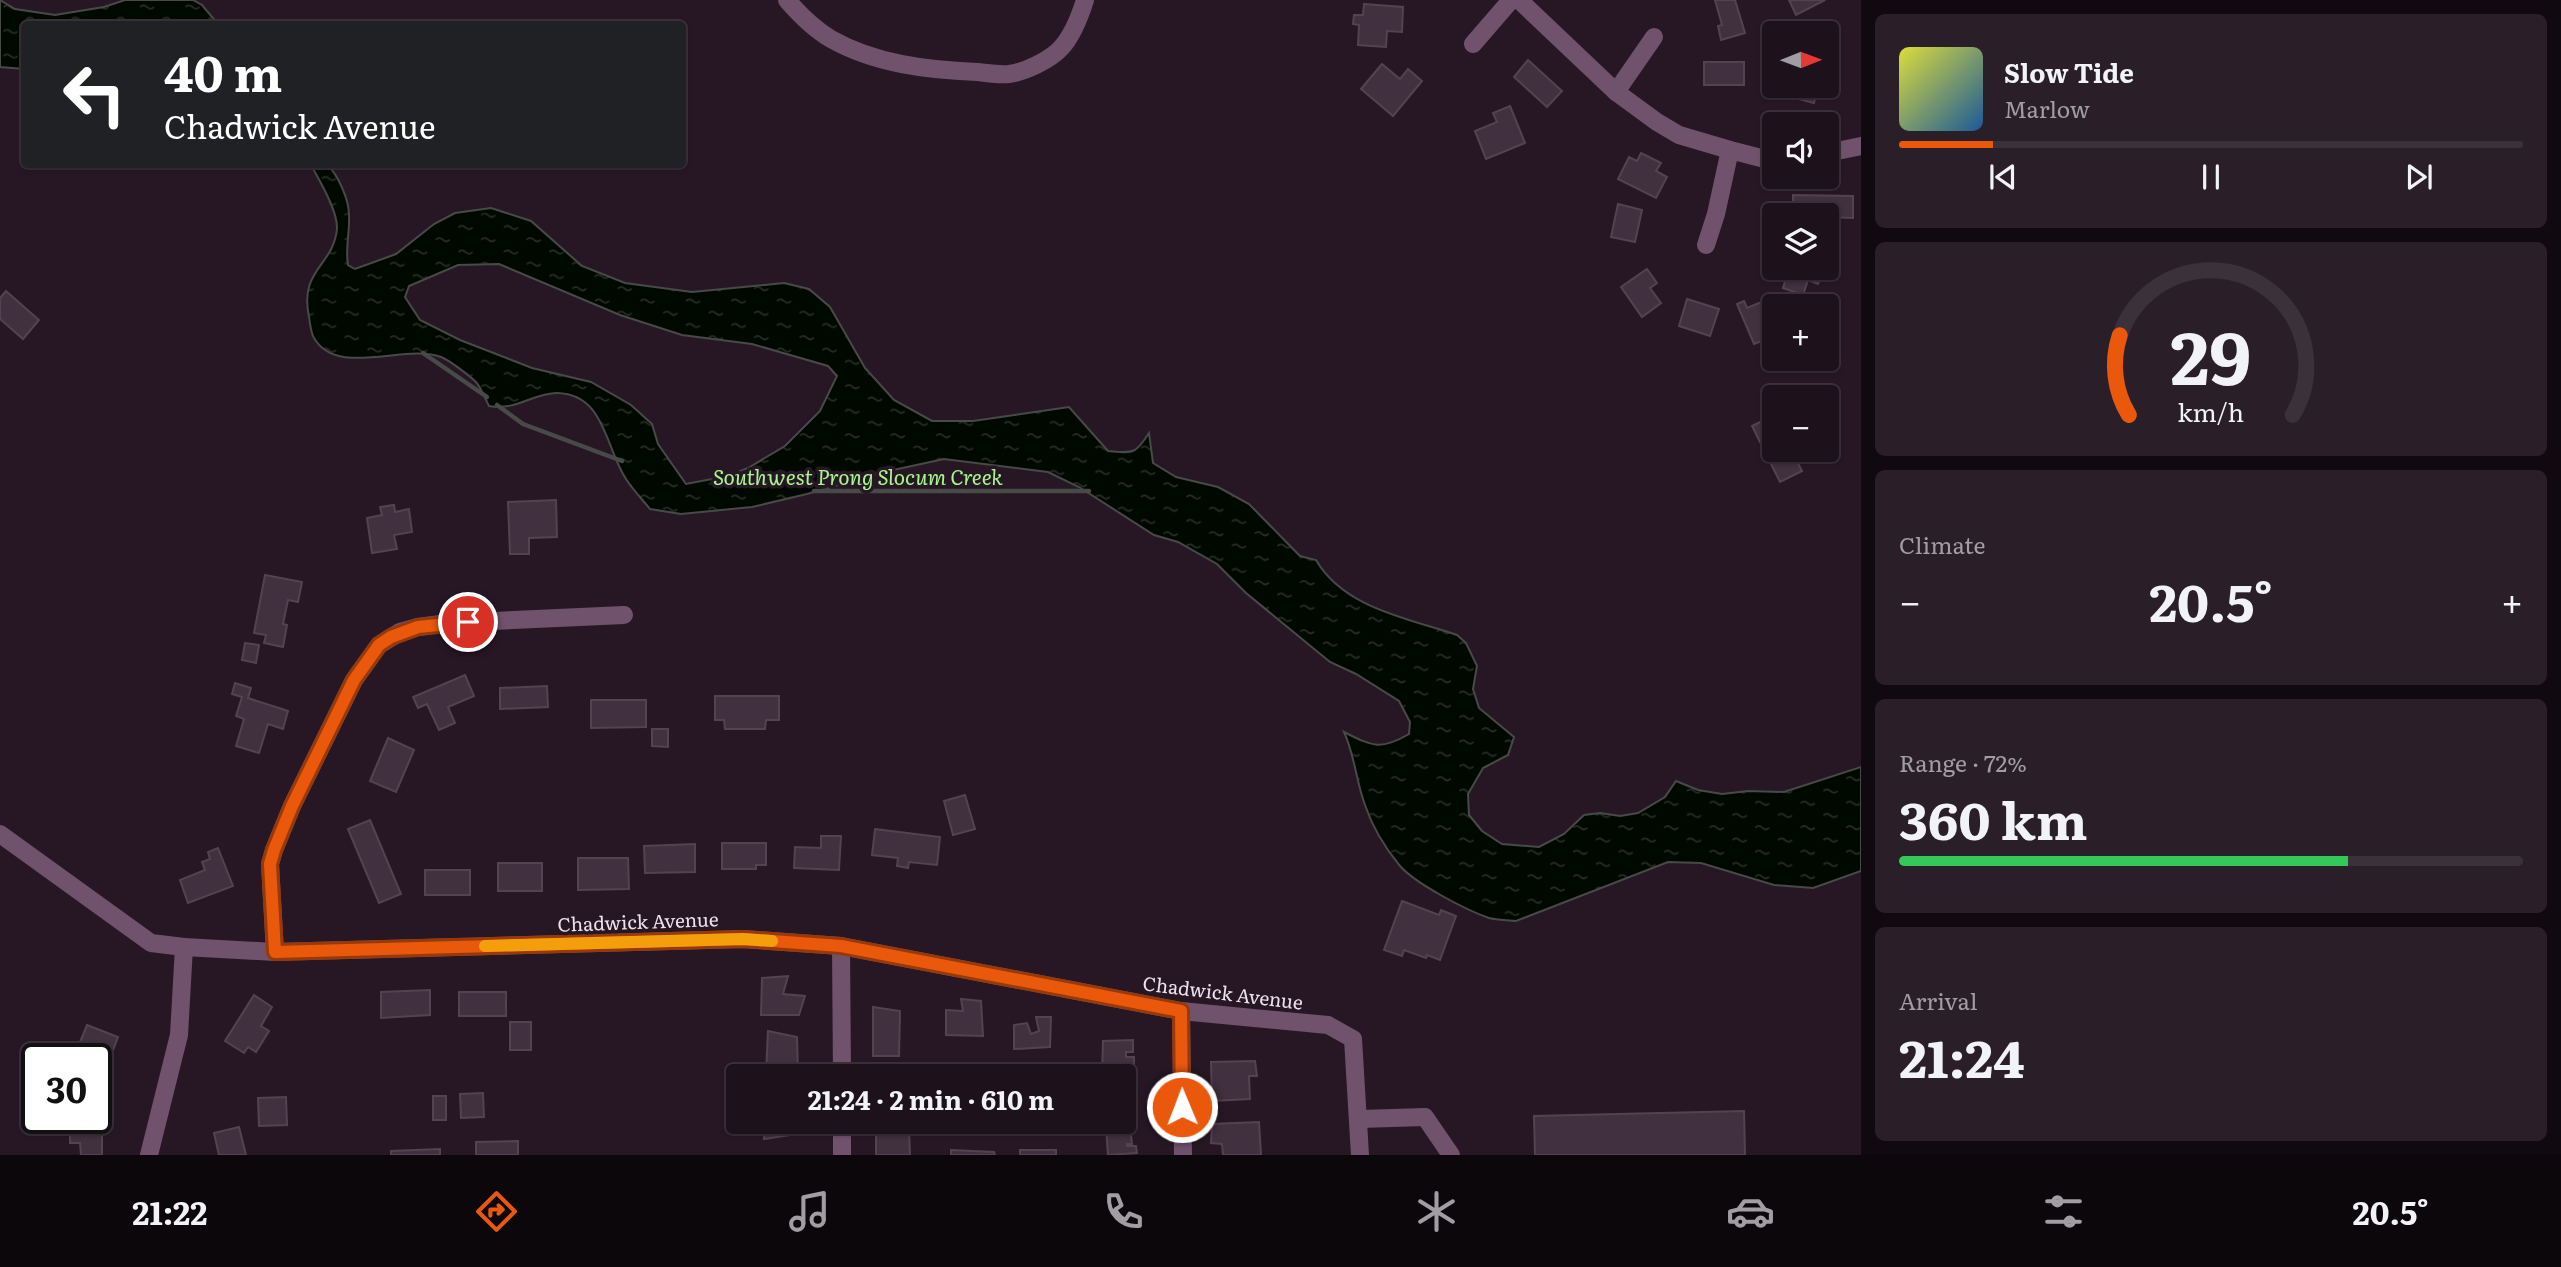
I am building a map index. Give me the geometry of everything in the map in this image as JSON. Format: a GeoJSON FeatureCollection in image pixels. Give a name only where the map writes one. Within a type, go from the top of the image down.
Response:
{"type":"FeatureCollection","features":[{"type":"Feature","properties":{"kind":"street"},"geometry":{"type":"LineString","coordinates":[[787,0],[832,40],[860,51],[924,68],[1009,74],[1045,59],[1061,48],[1079,20],[1085,0]]}},
{"type":"Feature","properties":{"kind":"street"},"geometry":{"type":"LineString","coordinates":[[1473,44],[1511,0]]}},
{"type":"Feature","properties":{"kind":"street"},"geometry":{"type":"LineString","coordinates":[[1519,0],[1616,92],[1657,122],[1679,135],[1762,158]]}},
{"type":"Feature","properties":{"kind":"street"},"geometry":{"type":"LineString","coordinates":[[1616,92],[1654,37]]}},
{"type":"Feature","properties":{"kind":"street"},"geometry":{"type":"LineString","coordinates":[[1839,151],[1861,146]]}},
{"type":"Feature","properties":{"kind":"street"},"geometry":{"type":"LineString","coordinates":[[1706,246],[1730,150]]}},
{"type":"Feature","properties":{"kind":"street"},"geometry":{"type":"LineString","coordinates":[[275,952],[270,864],[274,850],[292,806],[354,680],[379,645],[400,632],[428,626],[624,615]]}},
{"type":"Feature","properties":{"kind":"street","name":"Chadwick Avenue"},"geometry":{"type":"LineString","coordinates":[[0,835],[151,943],[275,952],[743,939],[841,946],[1181,1011],[1328,1025],[1353,1039],[1360,1119],[1360,1155]]}},
{"type":"Feature","properties":{"kind":"street"},"geometry":{"type":"LineString","coordinates":[[841,946],[842,1064]]}},
{"type":"Feature","properties":{"kind":"street"},"geometry":{"type":"LineString","coordinates":[[149,1155],[178,1035],[184,947]]}},
{"type":"Feature","properties":{"kind":"street"},"geometry":{"type":"LineString","coordinates":[[1181,1011],[1183,1155]]}},
{"type":"Feature","properties":{"kind":"street"},"geometry":{"type":"LineString","coordinates":[[1360,1119],[1425,1117],[1451,1155]]}},
{"type":"Feature","properties":{"kind":"street"},"geometry":{"type":"LineString","coordinates":[[842,1134],[842,1155]]}},
{"type":"Feature","properties":{"kind":"water"},"geometry":{"type":"Polygon","coordinates":[[[0,0],[15,9],[55,15],[104,7],[125,0],[193,0],[202,5],[215,21],[21,21],[21,69],[0,67],[0,0]]]}},
{"type":"Feature","properties":{"kind":"water"},"geometry":{"type":"Polygon","coordinates":[[[313,168],[330,168],[342,188],[349,215],[348,265],[355,269],[396,254],[434,224],[455,213],[491,208],[531,221],[582,266],[625,283],[692,292],[784,283],[809,289],[830,307],[865,368],[894,400],[932,421],[973,421],[1069,407],[1108,451],[1133,451],[1149,433],[1153,463],[1176,477],[1218,487],[1249,504],[1300,556],[1316,560],[1343,590],[1378,609],[1457,635],[1466,643],[1477,666],[1473,689],[1479,708],[1514,737],[1508,755],[1483,768],[1468,794],[1469,815],[1482,831],[1502,844],[1539,847],[1564,834],[1584,815],[1600,813],[1620,816],[1638,813],[1665,797],[1676,781],[1698,790],[1722,794],[1748,791],[1784,792],[1861,767],[1861,871],[1813,888],[1774,885],[1701,863],[1668,862],[1516,921],[1489,918],[1468,909],[1429,888],[1400,866],[1375,829],[1362,796],[1344,732],[1376,745],[1391,743],[1409,734],[1410,722],[1399,701],[1356,674],[1330,662],[1246,593],[1217,564],[1178,542],[1154,535],[1079,487],[1048,472],[944,459],[752,507],[681,514],[650,509],[626,479],[594,412],[585,402],[573,396],[548,394],[508,406],[489,406],[476,382],[441,357],[410,354],[355,358],[339,356],[325,350],[312,334],[307,301],[312,278],[330,252],[337,229],[323,187],[313,168]],[[499,264],[458,265],[409,286],[405,297],[420,320],[460,340],[532,368],[591,382],[631,405],[652,424],[658,444],[686,484],[728,476],[748,468],[785,446],[820,411],[837,376],[828,366],[752,344],[682,335],[620,315],[499,264]]]}},
{"type":"Feature","properties":{"kind":"building"},"geometry":{"type":"Polygon","coordinates":[[[1715,0],[1735,0],[1745,33],[1721,40],[1718,26],[1722,25],[1715,0]]]}},
{"type":"Feature","properties":{"kind":"building"},"geometry":{"type":"Polygon","coordinates":[[[1789,0],[1825,0],[1796,15],[1789,0]]]}},
{"type":"Feature","properties":{"kind":"building"},"geometry":{"type":"Polygon","coordinates":[[[1364,4],[1403,7],[1402,32],[1387,31],[1386,47],[1358,45],[1359,25],[1353,24],[1354,15],[1363,15],[1364,4]]]}},
{"type":"Feature","properties":{"kind":"building"},"geometry":{"type":"Polygon","coordinates":[[[1528,60],[1562,91],[1547,107],[1514,77],[1528,60]]]}},
{"type":"Feature","properties":{"kind":"building"},"geometry":{"type":"Polygon","coordinates":[[[1704,62],[1744,62],[1744,85],[1704,85],[1704,62]]]}},
{"type":"Feature","properties":{"kind":"building"},"geometry":{"type":"Polygon","coordinates":[[[1382,64],[1400,79],[1408,69],[1422,81],[1393,116],[1361,89],[1382,64]]]}},
{"type":"Feature","properties":{"kind":"building"},"geometry":{"type":"Polygon","coordinates":[[[1795,98],[1815,98],[1814,103],[1795,98]]]}},
{"type":"Feature","properties":{"kind":"building"},"geometry":{"type":"Polygon","coordinates":[[[1510,106],[1525,143],[1486,159],[1475,131],[1497,122],[1493,113],[1510,106]]]}},
{"type":"Feature","properties":{"kind":"building"},"geometry":{"type":"Polygon","coordinates":[[[1641,153],[1661,163],[1656,171],[1667,177],[1656,198],[1618,179],[1629,157],[1637,161],[1641,153]]]}},
{"type":"Feature","properties":{"kind":"building"},"geometry":{"type":"Polygon","coordinates":[[[1793,195],[1853,196],[1853,218],[1839,217],[1839,203],[1793,203],[1793,195]]]}},
{"type":"Feature","properties":{"kind":"building"},"geometry":{"type":"Polygon","coordinates":[[[1618,204],[1642,210],[1635,242],[1611,237],[1618,204]]]}},
{"type":"Feature","properties":{"kind":"building"},"geometry":{"type":"Polygon","coordinates":[[[1647,269],[1657,283],[1650,288],[1661,303],[1642,317],[1621,287],[1647,269]]]}},
{"type":"Feature","properties":{"kind":"building"},"geometry":{"type":"Polygon","coordinates":[[[1785,280],[1808,280],[1803,294],[1783,288],[1785,280]]]}},
{"type":"Feature","properties":{"kind":"building"},"geometry":{"type":"Polygon","coordinates":[[[6,291],[39,320],[23,339],[0,319],[0,298],[6,291]]]}},
{"type":"Feature","properties":{"kind":"building"},"geometry":{"type":"Polygon","coordinates":[[[1687,299],[1719,309],[1710,336],[1679,326],[1687,299]]]}},
{"type":"Feature","properties":{"kind":"building"},"geometry":{"type":"Polygon","coordinates":[[[1744,301],[1747,308],[1762,302],[1762,341],[1754,344],[1737,304],[1744,301]]]}},
{"type":"Feature","properties":{"kind":"building"},"geometry":{"type":"Polygon","coordinates":[[[1762,421],[1762,446],[1752,426],[1762,421]]]}},
{"type":"Feature","properties":{"kind":"building"},"geometry":{"type":"Polygon","coordinates":[[[1770,462],[1797,462],[1802,471],[1780,482],[1770,462]]]}},
{"type":"Feature","properties":{"kind":"building"},"geometry":{"type":"Polygon","coordinates":[[[556,500],[557,537],[529,538],[529,554],[510,554],[508,502],[556,500]]]}},
{"type":"Feature","properties":{"kind":"building"},"geometry":{"type":"Polygon","coordinates":[[[394,505],[395,512],[409,509],[412,532],[394,535],[397,549],[372,553],[367,518],[382,515],[380,507],[394,505]]]}},
{"type":"Feature","properties":{"kind":"building"},"geometry":{"type":"Polygon","coordinates":[[[265,575],[302,582],[298,602],[288,600],[283,624],[287,625],[283,647],[264,643],[266,635],[254,633],[265,575]]]}},
{"type":"Feature","properties":{"kind":"building"},"geometry":{"type":"Polygon","coordinates":[[[245,643],[259,645],[256,663],[242,660],[245,643]]]}},
{"type":"Feature","properties":{"kind":"building"},"geometry":{"type":"Polygon","coordinates":[[[465,675],[474,696],[448,707],[455,723],[439,730],[427,704],[418,708],[413,697],[465,675]]]}},
{"type":"Feature","properties":{"kind":"building"},"geometry":{"type":"Polygon","coordinates":[[[235,683],[251,688],[248,698],[288,711],[283,729],[268,724],[259,753],[236,746],[244,719],[236,716],[242,697],[232,694],[235,683]]]}},
{"type":"Feature","properties":{"kind":"building"},"geometry":{"type":"Polygon","coordinates":[[[547,686],[548,707],[500,709],[500,688],[547,686]]]}},
{"type":"Feature","properties":{"kind":"building"},"geometry":{"type":"Polygon","coordinates":[[[715,696],[779,696],[779,720],[766,720],[765,729],[725,729],[724,720],[715,720],[715,696]]]}},
{"type":"Feature","properties":{"kind":"building"},"geometry":{"type":"Polygon","coordinates":[[[591,700],[646,700],[646,727],[591,728],[591,700]]]}},
{"type":"Feature","properties":{"kind":"building"},"geometry":{"type":"Polygon","coordinates":[[[652,729],[668,729],[668,747],[652,746],[652,729]]]}},
{"type":"Feature","properties":{"kind":"building"},"geometry":{"type":"Polygon","coordinates":[[[388,738],[414,750],[396,792],[370,781],[388,738]]]}},
{"type":"Feature","properties":{"kind":"building"},"geometry":{"type":"Polygon","coordinates":[[[965,795],[975,829],[953,835],[944,801],[965,795]]]}},
{"type":"Feature","properties":{"kind":"building"},"geometry":{"type":"Polygon","coordinates":[[[370,820],[401,894],[379,903],[348,829],[370,820]]]}},
{"type":"Feature","properties":{"kind":"building"},"geometry":{"type":"Polygon","coordinates":[[[875,829],[940,837],[937,865],[909,862],[908,868],[897,866],[898,858],[872,855],[875,829]]]}},
{"type":"Feature","properties":{"kind":"building"},"geometry":{"type":"Polygon","coordinates":[[[821,836],[841,836],[839,870],[794,868],[795,847],[821,848],[821,836]]]}},
{"type":"Feature","properties":{"kind":"building"},"geometry":{"type":"Polygon","coordinates":[[[722,843],[766,843],[766,865],[756,865],[756,869],[722,869],[722,843]]]}},
{"type":"Feature","properties":{"kind":"building"},"geometry":{"type":"Polygon","coordinates":[[[695,844],[695,872],[645,873],[644,846],[695,844]]]}},
{"type":"Feature","properties":{"kind":"building"},"geometry":{"type":"Polygon","coordinates":[[[218,848],[233,886],[188,903],[180,880],[205,870],[202,862],[210,859],[208,852],[218,848]]]}},
{"type":"Feature","properties":{"kind":"building"},"geometry":{"type":"Polygon","coordinates":[[[578,858],[628,858],[629,889],[578,890],[578,858]]]}},
{"type":"Feature","properties":{"kind":"building"},"geometry":{"type":"Polygon","coordinates":[[[498,863],[542,863],[542,891],[498,891],[498,863]]]}},
{"type":"Feature","properties":{"kind":"building"},"geometry":{"type":"Polygon","coordinates":[[[425,870],[470,870],[470,895],[425,895],[425,870]]]}},
{"type":"Feature","properties":{"kind":"building"},"geometry":{"type":"Polygon","coordinates":[[[1402,901],[1439,915],[1441,910],[1456,916],[1440,960],[1404,950],[1402,956],[1384,950],[1402,901]]]}},
{"type":"Feature","properties":{"kind":"building"},"geometry":{"type":"Polygon","coordinates":[[[788,976],[783,994],[805,996],[799,1015],[761,1015],[762,978],[788,976]]]}},
{"type":"Feature","properties":{"kind":"building"},"geometry":{"type":"Polygon","coordinates":[[[430,990],[430,1015],[381,1018],[381,992],[430,990]]]}},
{"type":"Feature","properties":{"kind":"building"},"geometry":{"type":"Polygon","coordinates":[[[459,992],[506,992],[506,1016],[459,1016],[459,992]]]}},
{"type":"Feature","properties":{"kind":"building"},"geometry":{"type":"Polygon","coordinates":[[[254,995],[272,1007],[261,1026],[269,1031],[256,1052],[248,1047],[244,1053],[225,1041],[254,995]]]}},
{"type":"Feature","properties":{"kind":"building"},"geometry":{"type":"Polygon","coordinates":[[[961,999],[981,1001],[983,1036],[946,1035],[946,1010],[963,1011],[961,999]]]}},
{"type":"Feature","properties":{"kind":"building"},"geometry":{"type":"Polygon","coordinates":[[[873,1007],[900,1011],[899,1056],[873,1056],[873,1007]]]}},
{"type":"Feature","properties":{"kind":"building"},"geometry":{"type":"Polygon","coordinates":[[[1036,1017],[1051,1017],[1050,1047],[1014,1049],[1014,1025],[1027,1023],[1031,1034],[1039,1031],[1036,1017]]]}},
{"type":"Feature","properties":{"kind":"building"},"geometry":{"type":"Polygon","coordinates":[[[510,1022],[531,1022],[531,1050],[510,1050],[510,1022]]]}},
{"type":"Feature","properties":{"kind":"building"},"geometry":{"type":"Polygon","coordinates":[[[87,1025],[118,1037],[112,1053],[112,1043],[80,1043],[87,1025]]]}},
{"type":"Feature","properties":{"kind":"building"},"geometry":{"type":"Polygon","coordinates":[[[768,1031],[797,1037],[798,1064],[766,1064],[768,1031]]]}},
{"type":"Feature","properties":{"kind":"building"},"geometry":{"type":"Polygon","coordinates":[[[1133,1040],[1133,1052],[1126,1052],[1126,1057],[1134,1057],[1134,1064],[1102,1064],[1103,1041],[1133,1040]]]}},
{"type":"Feature","properties":{"kind":"building"},"geometry":{"type":"Polygon","coordinates":[[[1255,1061],[1257,1076],[1249,1076],[1250,1099],[1212,1101],[1211,1062],[1255,1061]]]}},
{"type":"Feature","properties":{"kind":"building"},"geometry":{"type":"Polygon","coordinates":[[[483,1093],[484,1117],[461,1118],[460,1094],[483,1093]]]}},
{"type":"Feature","properties":{"kind":"building"},"geometry":{"type":"Polygon","coordinates":[[[433,1096],[446,1096],[446,1120],[433,1120],[433,1096]]]}},
{"type":"Feature","properties":{"kind":"building"},"geometry":{"type":"Polygon","coordinates":[[[286,1097],[287,1125],[259,1126],[258,1098],[286,1097]]]}},
{"type":"Feature","properties":{"kind":"building"},"geometry":{"type":"Polygon","coordinates":[[[1744,1111],[1745,1155],[1535,1155],[1534,1116],[1744,1111]]]}},
{"type":"Feature","properties":{"kind":"building"},"geometry":{"type":"Polygon","coordinates":[[[1259,1122],[1261,1155],[1223,1155],[1222,1144],[1211,1143],[1212,1124],[1259,1122]]]}},
{"type":"Feature","properties":{"kind":"building"},"geometry":{"type":"Polygon","coordinates":[[[239,1127],[246,1155],[219,1155],[214,1133],[239,1127]]]}},
{"type":"Feature","properties":{"kind":"building"},"geometry":{"type":"Polygon","coordinates":[[[70,1134],[102,1134],[102,1155],[81,1155],[80,1143],[70,1143],[70,1134]]]}},
{"type":"Feature","properties":{"kind":"building"},"geometry":{"type":"Polygon","coordinates":[[[764,1134],[797,1134],[764,1139],[764,1134]]]}},
{"type":"Feature","properties":{"kind":"building"},"geometry":{"type":"Polygon","coordinates":[[[876,1134],[909,1134],[910,1155],[876,1155],[876,1134]]]}},
{"type":"Feature","properties":{"kind":"building"},"geometry":{"type":"Polygon","coordinates":[[[1106,1134],[1131,1134],[1132,1144],[1127,1146],[1136,1146],[1137,1153],[1108,1155],[1106,1134]]]}},
{"type":"Feature","properties":{"kind":"building"},"geometry":{"type":"Polygon","coordinates":[[[518,1141],[518,1155],[476,1155],[476,1142],[518,1141]]]}},
{"type":"Feature","properties":{"kind":"building"},"geometry":{"type":"Polygon","coordinates":[[[440,1149],[440,1155],[391,1155],[391,1151],[440,1149]]]}},
{"type":"Feature","properties":{"kind":"building"},"geometry":{"type":"Polygon","coordinates":[[[951,1150],[994,1152],[995,1155],[951,1155],[951,1150]]]}},
{"type":"Feature","properties":{"kind":"building"},"geometry":{"type":"Polygon","coordinates":[[[1020,1150],[1056,1150],[1056,1155],[1020,1155],[1020,1150]]]}},
{"type":"Feature","properties":{"kind":"waterway","name":"Southwest Prong Slocum Creek"},"geometry":{"type":"LineString","coordinates":[[423,353],[487,397]]}},
{"type":"Feature","properties":{"kind":"waterway","name":"Southwest Prong Slocum Creek"},"geometry":{"type":"LineString","coordinates":[[497,405],[523,424],[622,461]]}},
{"type":"Feature","properties":{"kind":"waterway","name":"Southwest Prong Slocum Creek"},"geometry":{"type":"LineString","coordinates":[[814,491],[1089,491]]}},
{"type":"Feature","properties":{"kind":"slow traffic"},"geometry":{"type":"LineString","coordinates":[[485,946],[743,939],[772,941]]}},
{"type":"Feature","properties":{"kind":"route"},"geometry":{"type":"LineString","coordinates":[[468,622],[418,627],[400,632],[379,645],[354,680],[292,806],[274,850],[270,864],[275,952],[743,939],[841,946],[1181,1011],[1182,1107]]}}]}
